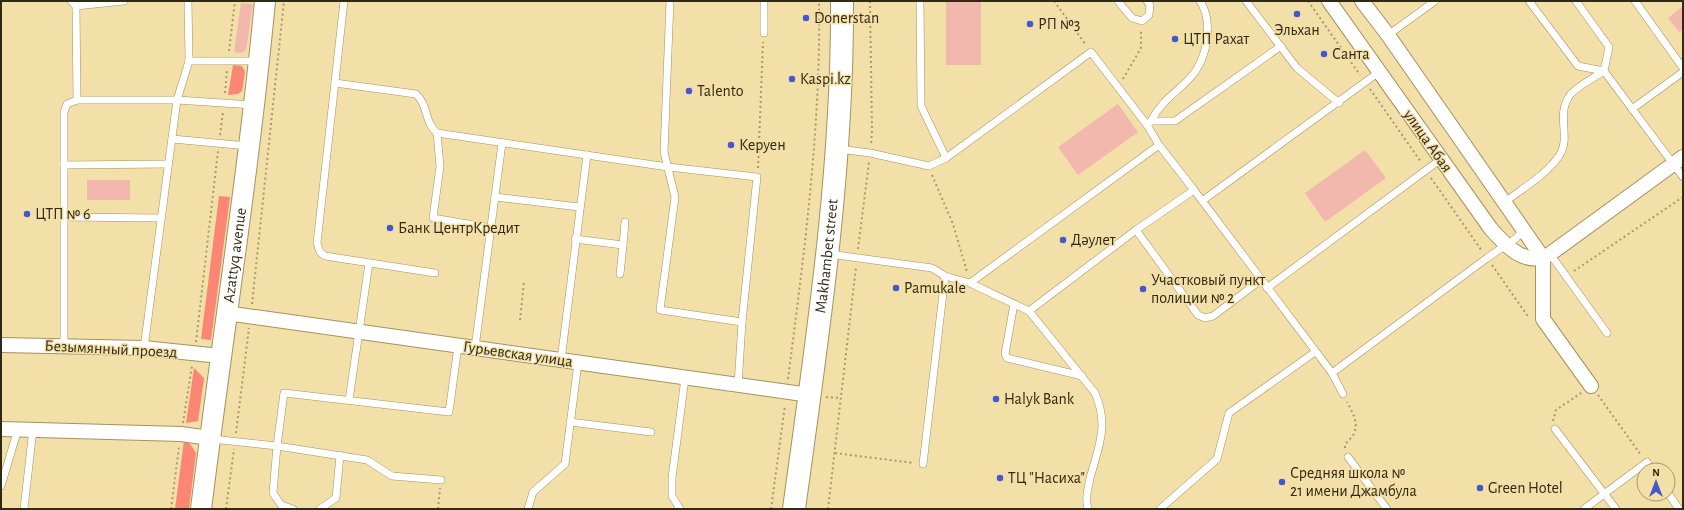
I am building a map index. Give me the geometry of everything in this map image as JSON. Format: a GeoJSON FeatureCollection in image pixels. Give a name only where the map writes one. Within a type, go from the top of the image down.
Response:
{"type":"FeatureCollection","features":[{"type":"Feature","properties":{"kind":"main road","name":"Makhambet street"},"geometry":{"type":"LineString","coordinates":[[794,509],[828,254],[842,56],[842,1]]}},
{"type":"Feature","properties":{"kind":"street","name":"Azattyq avenue"},"geometry":{"type":"LineString","coordinates":[[201,509],[220,356],[250,147],[265,1]]}},
{"type":"Feature","properties":{"kind":"street","name":"улица Абая"},"geometry":{"type":"LineString","coordinates":[[1329,1],[1505,245],[1530,259],[1536,260],[1547,256],[1524,230],[1388,35],[1362,1]]}},
{"type":"Feature","properties":{"kind":"street"},"geometry":{"type":"LineString","coordinates":[[1591,386],[1543,319],[1547,256],[1678,161]]}},
{"type":"Feature","properties":{"kind":"street","name":"Гурьевская улица"},"geometry":{"type":"LineString","coordinates":[[226,313],[810,395]]}},
{"type":"Feature","properties":{"kind":"street","name":"Безымянный проезд"},"geometry":{"type":"LineString","coordinates":[[1,345],[144,348],[220,356]]}},
{"type":"Feature","properties":{"kind":"street"},"geometry":{"type":"LineString","coordinates":[[1,429],[181,434],[210,438]]}},
{"type":"Feature","properties":{"kind":"lane"},"geometry":{"type":"LineString","coordinates":[[77,100],[74,4],[124,1]]}},
{"type":"Feature","properties":{"kind":"lane"},"geometry":{"type":"LineString","coordinates":[[144,348],[177,100],[189,61],[188,1]]}},
{"type":"Feature","properties":{"kind":"lane"},"geometry":{"type":"LineString","coordinates":[[344,1],[317,243],[320,252],[325,256],[435,273]]}},
{"type":"Feature","properties":{"kind":"lane"},"geometry":{"type":"LineString","coordinates":[[670,1],[664,152],[675,197],[660,310],[742,322]]}},
{"type":"Feature","properties":{"kind":"lane"},"geometry":{"type":"LineString","coordinates":[[764,1],[764,33]]}},
{"type":"Feature","properties":{"kind":"lane"},"geometry":{"type":"LineString","coordinates":[[920,1],[921,106],[946,158]]}},
{"type":"Feature","properties":{"kind":"lane"},"geometry":{"type":"LineString","coordinates":[[1118,1],[1132,18],[1142,21],[1149,15],[1150,5],[1147,1]]}},
{"type":"Feature","properties":{"kind":"lane"},"geometry":{"type":"LineString","coordinates":[[1149,123],[1155,112],[1196,73],[1205,52],[1209,23],[1200,1]]}},
{"type":"Feature","properties":{"kind":"lane"},"geometry":{"type":"LineString","coordinates":[[1246,1],[1297,68],[1339,103]]}},
{"type":"Feature","properties":{"kind":"lane"},"geometry":{"type":"LineString","coordinates":[[1388,35],[1435,1]]}},
{"type":"Feature","properties":{"kind":"lane"},"geometry":{"type":"LineString","coordinates":[[1529,1],[1578,66],[1604,71],[1632,109],[1678,161],[1683,177]]}},
{"type":"Feature","properties":{"kind":"lane"},"geometry":{"type":"LineString","coordinates":[[1505,202],[1547,169],[1559,156],[1564,143],[1562,109],[1570,94],[1604,71],[1609,47],[1576,1]]}},
{"type":"Feature","properties":{"kind":"lane"},"geometry":{"type":"LineString","coordinates":[[1635,1],[1683,68]]}},
{"type":"Feature","properties":{"kind":"lane"},"geometry":{"type":"LineString","coordinates":[[1149,123],[1175,121],[1281,46]]}},
{"type":"Feature","properties":{"kind":"lane"},"geometry":{"type":"LineString","coordinates":[[836,148],[870,153],[929,166],[946,158],[1091,52],[1118,88],[1149,123],[1159,145],[1314,352],[1332,373],[1343,394]]}},
{"type":"Feature","properties":{"kind":"lane"},"geometry":{"type":"LineString","coordinates":[[189,61],[259,61]]}},
{"type":"Feature","properties":{"kind":"lane"},"geometry":{"type":"LineString","coordinates":[[1202,201],[1339,103],[1379,72]]}},
{"type":"Feature","properties":{"kind":"lane"},"geometry":{"type":"LineString","coordinates":[[1632,109],[1683,72]]}},
{"type":"Feature","properties":{"kind":"lane"},"geometry":{"type":"LineString","coordinates":[[335,83],[416,94],[423,100],[430,127],[436,133],[668,167],[757,177],[742,322],[738,385]]}},
{"type":"Feature","properties":{"kind":"lane"},"geometry":{"type":"LineString","coordinates":[[64,346],[64,112],[67,104],[77,100],[177,100],[255,105]]}},
{"type":"Feature","properties":{"kind":"lane"},"geometry":{"type":"LineString","coordinates":[[436,133],[440,166],[434,218],[491,228]]}},
{"type":"Feature","properties":{"kind":"lane"},"geometry":{"type":"LineString","coordinates":[[172,139],[250,147]]}},
{"type":"Feature","properties":{"kind":"lane"},"geometry":{"type":"LineString","coordinates":[[475,348],[502,142]]}},
{"type":"Feature","properties":{"kind":"lane"},"geometry":{"type":"LineString","coordinates":[[970,283],[1159,145]]}},
{"type":"Feature","properties":{"kind":"lane"},"geometry":{"type":"LineString","coordinates":[[561,360],[579,207],[587,155]]}},
{"type":"Feature","properties":{"kind":"lane"},"geometry":{"type":"LineString","coordinates":[[1267,288],[1441,158]]}},
{"type":"Feature","properties":{"kind":"lane"},"geometry":{"type":"LineString","coordinates":[[64,165],[168,164]]}},
{"type":"Feature","properties":{"kind":"lane"},"geometry":{"type":"LineString","coordinates":[[1029,311],[1136,230],[1194,190]]}},
{"type":"Feature","properties":{"kind":"lane"},"geometry":{"type":"LineString","coordinates":[[495,197],[579,207]]}},
{"type":"Feature","properties":{"kind":"lane"},"geometry":{"type":"LineString","coordinates":[[64,217],[161,218]]}},
{"type":"Feature","properties":{"kind":"lane"},"geometry":{"type":"LineString","coordinates":[[620,274],[625,222]]}},
{"type":"Feature","properties":{"kind":"lane"},"geometry":{"type":"LineString","coordinates":[[1136,230],[1198,315],[1205,318],[1213,316],[1261,280]]}},
{"type":"Feature","properties":{"kind":"lane"},"geometry":{"type":"LineString","coordinates":[[1332,373],[1515,239],[1524,230]]}},
{"type":"Feature","properties":{"kind":"lane"},"geometry":{"type":"LineString","coordinates":[[575,239],[623,245]]}},
{"type":"Feature","properties":{"kind":"lane"},"geometry":{"type":"LineString","coordinates":[[828,254],[932,268],[945,276],[970,283],[1029,311],[1095,393],[1102,408],[1103,428],[1086,494],[1088,509]]}},
{"type":"Feature","properties":{"kind":"lane"},"geometry":{"type":"LineString","coordinates":[[1547,256],[1567,277],[1607,333]]}},
{"type":"Feature","properties":{"kind":"lane"},"geometry":{"type":"LineString","coordinates":[[349,400],[369,263]]}},
{"type":"Feature","properties":{"kind":"lane"},"geometry":{"type":"LineString","coordinates":[[923,464],[945,276]]}},
{"type":"Feature","properties":{"kind":"lane"},"geometry":{"type":"LineString","coordinates":[[1014,304],[1006,354],[1007,358],[1082,376]]}},
{"type":"Feature","properties":{"kind":"lane"},"geometry":{"type":"LineString","coordinates":[[293,509],[281,505],[274,493],[277,446],[284,393],[449,412],[458,346]]}},
{"type":"Feature","properties":{"kind":"lane"},"geometry":{"type":"LineString","coordinates":[[1160,509],[1217,459],[1229,414],[1314,352]]}},
{"type":"Feature","properties":{"kind":"lane"},"geometry":{"type":"LineString","coordinates":[[528,509],[533,492],[565,464],[578,363]]}},
{"type":"Feature","properties":{"kind":"lane"},"geometry":{"type":"LineString","coordinates":[[680,509],[672,496],[672,478],[685,378]]}},
{"type":"Feature","properties":{"kind":"lane"},"geometry":{"type":"LineString","coordinates":[[570,422],[651,432]]}},
{"type":"Feature","properties":{"kind":"lane"},"geometry":{"type":"LineString","coordinates":[[1,486],[18,429]]}},
{"type":"Feature","properties":{"kind":"lane"},"geometry":{"type":"LineString","coordinates":[[24,509],[34,429]]}},
{"type":"Feature","properties":{"kind":"lane"},"geometry":{"type":"LineString","coordinates":[[1555,429],[1616,509]]}},
{"type":"Feature","properties":{"kind":"lane"},"geometry":{"type":"LineString","coordinates":[[210,438],[340,455],[367,460],[392,476],[440,480]]}},
{"type":"Feature","properties":{"kind":"lane"},"geometry":{"type":"LineString","coordinates":[[320,509],[336,498],[340,455]]}},
{"type":"Feature","properties":{"kind":"lane"},"geometry":{"type":"LineString","coordinates":[[1348,457],[1387,509]]}},
{"type":"Feature","properties":{"kind":"lane"},"geometry":{"type":"LineString","coordinates":[[1584,509],[1603,493],[1636,470]]}},
{"type":"Feature","properties":{"kind":"path"},"geometry":{"type":"LineString","coordinates":[[171,509],[194,353],[235,1]]}},
{"type":"Feature","properties":{"kind":"path"},"geometry":{"type":"LineString","coordinates":[[226,509],[250,316],[284,1]]}},
{"type":"Feature","properties":{"kind":"path"},"geometry":{"type":"LineString","coordinates":[[772,509],[810,209],[820,34],[819,1]]}},
{"type":"Feature","properties":{"kind":"path"},"geometry":{"type":"LineString","coordinates":[[1054,1],[1091,52]]}},
{"type":"Feature","properties":{"kind":"path"},"geometry":{"type":"LineString","coordinates":[[1118,88],[1141,48],[1142,21]]}},
{"type":"Feature","properties":{"kind":"path"},"geometry":{"type":"LineString","coordinates":[[757,177],[764,33]]}},
{"type":"Feature","properties":{"kind":"path"},"geometry":{"type":"LineString","coordinates":[[929,166],[952,224],[970,283]]}},
{"type":"Feature","properties":{"kind":"path"},"geometry":{"type":"LineString","coordinates":[[1567,277],[1683,197]]}},
{"type":"Feature","properties":{"kind":"path"},"geometry":{"type":"LineString","coordinates":[[520,320],[524,281]]}},
{"type":"Feature","properties":{"kind":"path"},"geometry":{"type":"LineString","coordinates":[[1555,429],[1553,419],[1556,410],[1591,386],[1647,462]]}},
{"type":"Feature","properties":{"kind":"path"},"geometry":{"type":"LineString","coordinates":[[1343,394],[1356,420],[1356,428],[1353,436],[1345,444],[1344,452],[1348,457]]}},
{"type":"Feature","properties":{"kind":"path"},"geometry":{"type":"LineString","coordinates":[[834,453],[923,464]]}},
{"type":"Feature","properties":{"kind":"path"},"geometry":{"type":"LineString","coordinates":[[438,509],[440,480]]}},
{"type":"Feature","properties":{"kind":"shaded area"},"geometry":{"type":"Polygon","coordinates":[[[946,1],[981,1],[981,65],[946,65],[946,1]]]}},
{"type":"Feature","properties":{"kind":"shaded area"},"geometry":{"type":"Polygon","coordinates":[[[241,3],[253,4],[246,50],[242,53],[234,52],[241,3]]]}},
{"type":"Feature","properties":{"kind":"shaded area"},"geometry":{"type":"Polygon","coordinates":[[[1683,6],[1683,30],[1679,32],[1668,18],[1683,6]]]}},
{"type":"Feature","properties":{"kind":"shaded area"},"geometry":{"type":"Polygon","coordinates":[[[233,65],[242,66],[245,72],[242,91],[238,94],[228,95],[233,65]]]}},
{"type":"Feature","properties":{"kind":"shaded area"},"geometry":{"type":"Polygon","coordinates":[[[1118,104],[1138,132],[1078,175],[1058,147],[1118,104]]]}},
{"type":"Feature","properties":{"kind":"shaded area"},"geometry":{"type":"Polygon","coordinates":[[[1365,150],[1386,178],[1325,222],[1305,193],[1365,150]]]}},
{"type":"Feature","properties":{"kind":"shaded area"},"geometry":{"type":"Polygon","coordinates":[[[87,180],[130,180],[130,200],[87,200],[87,180]]]}},
{"type":"Feature","properties":{"kind":"shaded area"},"geometry":{"type":"Polygon","coordinates":[[[219,196],[230,197],[211,340],[201,339],[219,196]]]}},
{"type":"Feature","properties":{"kind":"shaded area"},"geometry":{"type":"Polygon","coordinates":[[[194,368],[204,378],[198,421],[186,423],[194,368]]]}},
{"type":"Feature","properties":{"kind":"shaded area"},"geometry":{"type":"Polygon","coordinates":[[[184,440],[191,445],[196,453],[189,509],[175,509],[184,440]]]}},
{"type":"Feature","properties":{"kind":"place","name":"Эльхан"},"geometry":{"type":"Point","coordinates":[1297,14]}},
{"type":"Feature","properties":{"kind":"place","name":"Donerstan"},"geometry":{"type":"Point","coordinates":[806,18]}},
{"type":"Feature","properties":{"kind":"place","name":"РП №3"},"geometry":{"type":"Point","coordinates":[1030,24]}},
{"type":"Feature","properties":{"kind":"place","name":"ЦТП Рахат"},"geometry":{"type":"Point","coordinates":[1175,39]}},
{"type":"Feature","properties":{"kind":"place","name":"Санта"},"geometry":{"type":"Point","coordinates":[1324,54]}},
{"type":"Feature","properties":{"kind":"place","name":"Kaspi.kz"},"geometry":{"type":"Point","coordinates":[792,79]}},
{"type":"Feature","properties":{"kind":"place","name":"Talento"},"geometry":{"type":"Point","coordinates":[689,91]}},
{"type":"Feature","properties":{"kind":"place","name":"Керуен"},"geometry":{"type":"Point","coordinates":[731,145]}},
{"type":"Feature","properties":{"kind":"place","name":"ЦТП № 6"},"geometry":{"type":"Point","coordinates":[27,214]}},
{"type":"Feature","properties":{"kind":"place","name":"Банк ЦентрКредит"},"geometry":{"type":"Point","coordinates":[390,228]}},
{"type":"Feature","properties":{"kind":"place","name":"Дәулет"},"geometry":{"type":"Point","coordinates":[1063,240]}},
{"type":"Feature","properties":{"kind":"place","name":"Pamukale"},"geometry":{"type":"Point","coordinates":[896,288]}},
{"type":"Feature","properties":{"kind":"place","name":"Участковый пункт полиции № 2"},"geometry":{"type":"Point","coordinates":[1143,289]}},
{"type":"Feature","properties":{"kind":"place","name":"Halyk Bank"},"geometry":{"type":"Point","coordinates":[996,399]}},
{"type":"Feature","properties":{"kind":"place","name":"ТЦ \"Насиха\""},"geometry":{"type":"Point","coordinates":[1000,478]}},
{"type":"Feature","properties":{"kind":"place","name":"Средняя школа № 21 имени Джамбула"},"geometry":{"type":"Point","coordinates":[1282,482]}},
{"type":"Feature","properties":{"kind":"place","name":"Green Hotel"},"geometry":{"type":"Point","coordinates":[1480,488]}}]}
